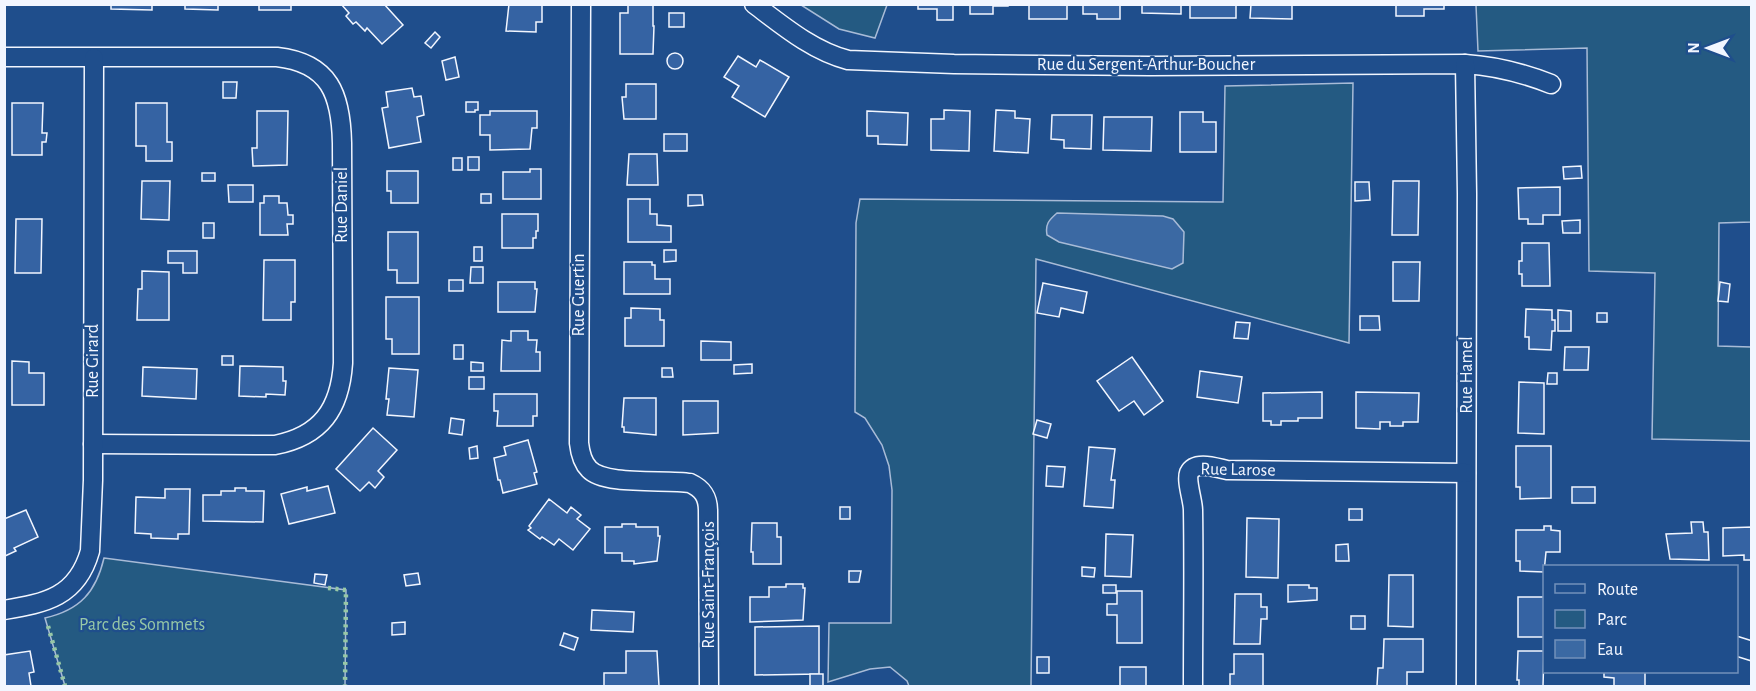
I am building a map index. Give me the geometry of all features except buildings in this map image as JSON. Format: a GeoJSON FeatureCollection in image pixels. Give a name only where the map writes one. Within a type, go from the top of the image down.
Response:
{"type":"FeatureCollection","features":[{"type":"Feature","properties":{"kind":"street","name":"Rue Guertin"},"geometry":{"type":"LineString","coordinates":[[581,4],[580,453],[587,468],[602,477],[681,481],[698,487]]}},
{"type":"Feature","properties":{"kind":"street","name":"Rue du Sergent-Arthur-Boucher"},"geometry":{"type":"LineString","coordinates":[[754,4],[818,49],[848,60],[954,64],[1150,66],[1465,64],[1513,70],[1551,84]]}},
{"type":"Feature","properties":{"kind":"street","name":"Rue Daniel"},"geometry":{"type":"LineString","coordinates":[[4,57],[284,58],[305,64],[317,72],[335,94],[341,123],[343,363],[339,392],[326,418],[303,436],[289,442],[274,444],[93,444]]}},
{"type":"Feature","properties":{"kind":"street","name":"Rue Girard"},"geometry":{"type":"LineString","coordinates":[[4,610],[39,604],[53,599],[72,585],[85,566],[90,551],[93,444],[94,57]]}},
{"type":"Feature","properties":{"kind":"street","name":"Rue Hamel"},"geometry":{"type":"LineString","coordinates":[[1465,64],[1466,687]]}},
{"type":"Feature","properties":{"kind":"street","name":"Rue Larose"},"geometry":{"type":"LineString","coordinates":[[1193,687],[1193,501],[1188,478],[1192,469],[1205,466],[1227,470],[1466,473]]}},
{"type":"Feature","properties":{"kind":"street","name":"Rue Saint-François"},"geometry":{"type":"LineString","coordinates":[[698,487],[708,502],[709,687]]}},
{"type":"Feature","properties":{"kind":"green space"},"geometry":{"type":"Polygon","coordinates":[[[801,5],[887,5],[875,38],[839,29],[801,5]]]}},
{"type":"Feature","properties":{"kind":"green space"},"geometry":{"type":"Polygon","coordinates":[[[1476,5],[1751,5],[1751,222],[1719,223],[1718,346],[1751,347],[1751,441],[1652,439],[1655,273],[1589,271],[1587,48],[1478,51],[1476,5]]]}},
{"type":"Feature","properties":{"kind":"green space"},"geometry":{"type":"Polygon","coordinates":[[[1353,83],[1349,343],[1036,259],[1031,686],[909,686],[907,681],[890,667],[870,669],[828,682],[829,623],[891,623],[892,490],[889,466],[882,445],[865,418],[855,412],[856,223],[860,199],[1223,202],[1225,86],[1353,83]]]}},
{"type":"Feature","properties":{"kind":"green space","name":"Parc des Sommets"},"geometry":{"type":"Polygon","coordinates":[[[104,558],[346,590],[345,686],[65,686],[45,618],[68,610],[85,598],[96,581],[104,558]]]}},
{"type":"Feature","properties":{"kind":"water"},"geometry":{"type":"Polygon","coordinates":[[[1057,213],[1163,216],[1173,219],[1184,232],[1183,263],[1172,269],[1059,242],[1047,235],[1048,222],[1057,213]]]}},
{"type":"Feature","properties":{"kind":"hedge"},"geometry":{"type":"LineString","coordinates":[[328,588],[346,590],[345,686]]}},
{"type":"Feature","properties":{"kind":"hedge"},"geometry":{"type":"LineString","coordinates":[[48,626],[65,686]]}}]}
